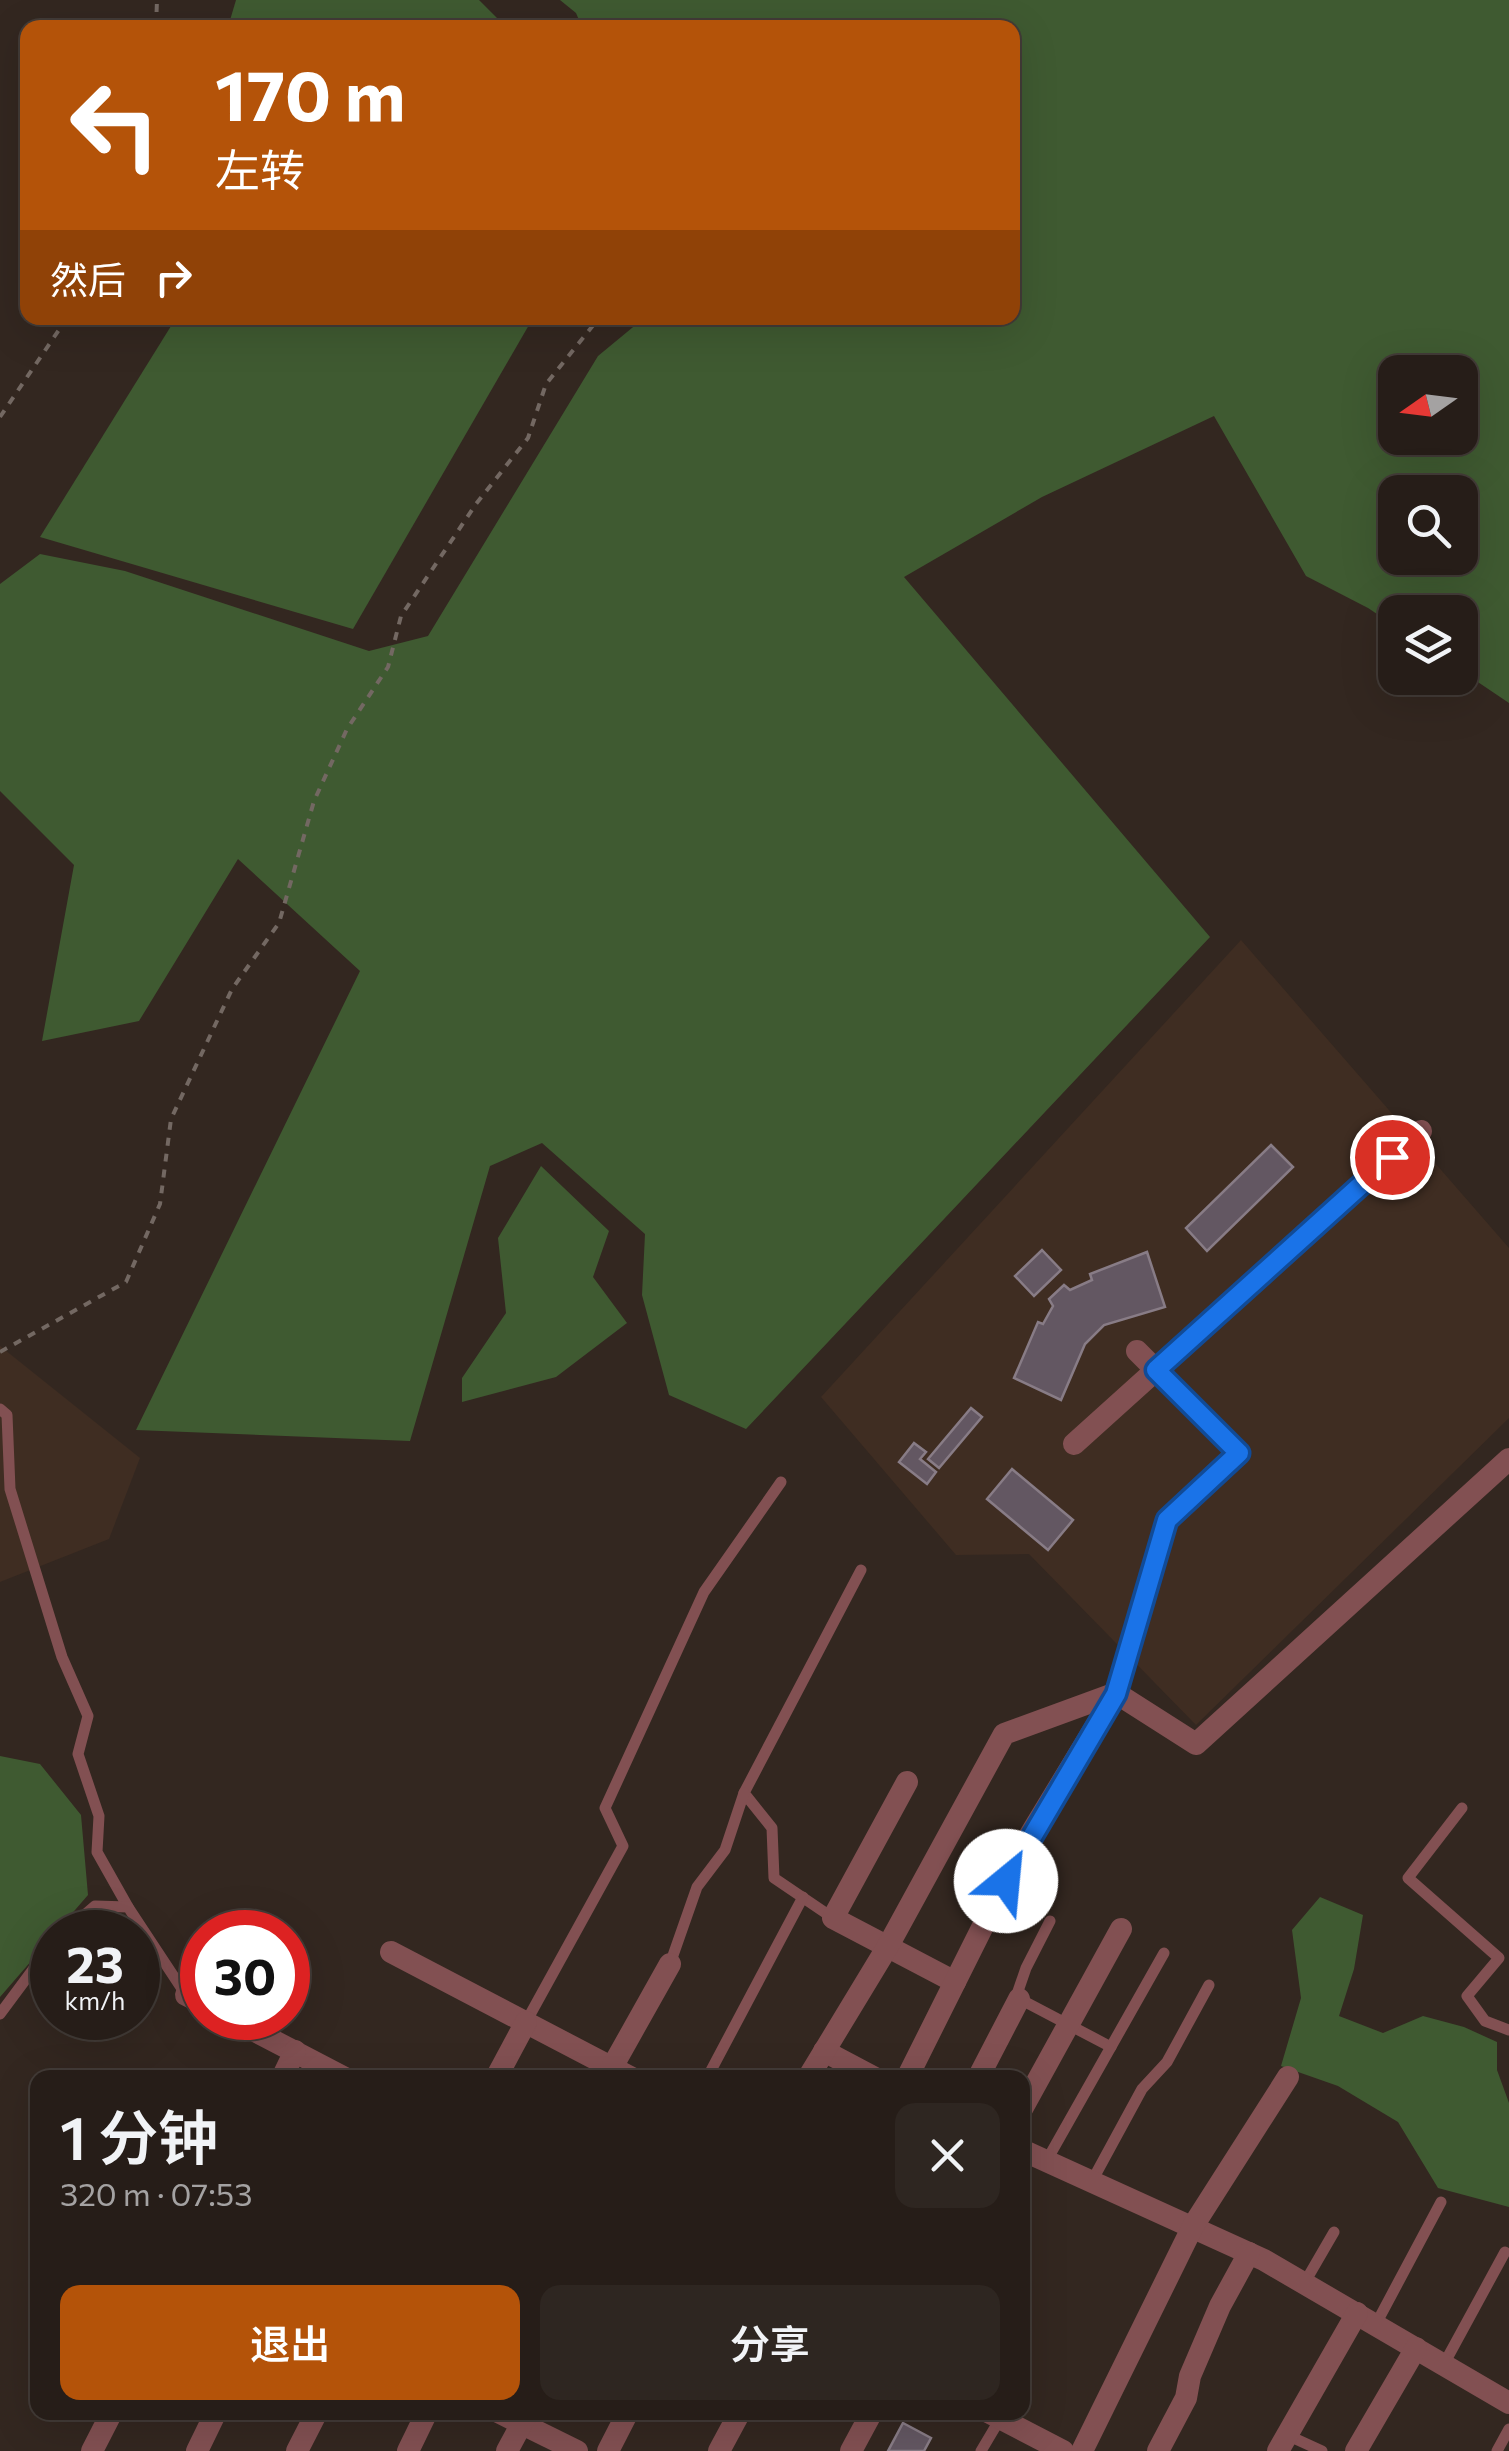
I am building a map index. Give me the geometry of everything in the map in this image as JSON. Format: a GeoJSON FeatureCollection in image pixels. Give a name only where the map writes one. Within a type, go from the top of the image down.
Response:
{"type":"FeatureCollection","features":[{"type":"Feature","properties":{"kind":"street"},"geometry":{"type":"LineString","coordinates":[[1074,1444],[1421,1130]]}},
{"type":"Feature","properties":{"kind":"street"},"geometry":{"type":"LineString","coordinates":[[912,2070],[1022,1848],[1116,1694],[1167,1520],[1239,1453],[1137,1351]]}},
{"type":"Feature","properties":{"kind":"street"},"geometry":{"type":"LineString","coordinates":[[1116,1694],[1196,1744],[1509,1458]]}},
{"type":"Feature","properties":{"kind":"street"},"geometry":{"type":"LineString","coordinates":[[813,2070],[888,1946],[1004,1734],[1116,1694]]}},
{"type":"Feature","properties":{"kind":"street"},"geometry":{"type":"LineString","coordinates":[[907,1782],[833,1918],[955,1982]]}},
{"type":"Feature","properties":{"kind":"street"},"geometry":{"type":"LineString","coordinates":[[1030,2095],[1121,1929]]}},
{"type":"Feature","properties":{"kind":"street"},"geometry":{"type":"LineString","coordinates":[[391,1952],[610,2070]]}},
{"type":"Feature","properties":{"kind":"street"},"geometry":{"type":"LineString","coordinates":[[619,2070],[670,1964]]}},
{"type":"Feature","properties":{"kind":"street"},"geometry":{"type":"LineString","coordinates":[[982,2070],[1019,1999]]}},
{"type":"Feature","properties":{"kind":"street"},"geometry":{"type":"LineString","coordinates":[[500,2070],[526,2022]]}},
{"type":"Feature","properties":{"kind":"street"},"geometry":{"type":"LineString","coordinates":[[272,2040],[330,2070]]}},
{"type":"Feature","properties":{"kind":"street"},"geometry":{"type":"LineString","coordinates":[[824,2051],[860,2070]]}},
{"type":"Feature","properties":{"kind":"street"},"geometry":{"type":"LineString","coordinates":[[286,2070],[295,2052]]}},
{"type":"Feature","properties":{"kind":"street"},"geometry":{"type":"LineString","coordinates":[[1082,2451],[1193,2226],[1288,2077]]}},
{"type":"Feature","properties":{"kind":"street"},"geometry":{"type":"LineString","coordinates":[[1030,2153],[1248,2252],[1509,2402]]}},
{"type":"Feature","properties":{"kind":"street"},"geometry":{"type":"LineString","coordinates":[[1158,2451],[1186,2398],[1190,2376],[1248,2252]]}},
{"type":"Feature","properties":{"kind":"street"},"geometry":{"type":"LineString","coordinates":[[1282,2443],[1366,2318]]}},
{"type":"Feature","properties":{"kind":"street"},"geometry":{"type":"LineString","coordinates":[[1356,2451],[1416,2348]]}},
{"type":"Feature","properties":{"kind":"street"},"geometry":{"type":"LineString","coordinates":[[92,2451],[108,2420]]}},
{"type":"Feature","properties":{"kind":"street"},"geometry":{"type":"LineString","coordinates":[[197,2451],[212,2420]]}},
{"type":"Feature","properties":{"kind":"street"},"geometry":{"type":"LineString","coordinates":[[296,2451],[313,2420]]}},
{"type":"Feature","properties":{"kind":"street"},"geometry":{"type":"LineString","coordinates":[[408,2451],[423,2420]]}},
{"type":"Feature","properties":{"kind":"street"},"geometry":{"type":"LineString","coordinates":[[508,2451],[524,2420]]}},
{"type":"Feature","properties":{"kind":"street"},"geometry":{"type":"LineString","coordinates":[[527,2420],[577,2451]]}},
{"type":"Feature","properties":{"kind":"street"},"geometry":{"type":"LineString","coordinates":[[608,2451],[624,2420]]}},
{"type":"Feature","properties":{"kind":"street"},"geometry":{"type":"LineString","coordinates":[[719,2451],[736,2420]]}},
{"type":"Feature","properties":{"kind":"street"},"geometry":{"type":"LineString","coordinates":[[851,2451],[868,2420]]}},
{"type":"Feature","properties":{"kind":"street"},"geometry":{"type":"LineString","coordinates":[[1002,2420],[1062,2451]]}},
{"type":"Feature","properties":{"kind":"lane"},"geometry":{"type":"LineString","coordinates":[[0,1409],[7,1415],[10,1489],[62,1657],[88,1716],[78,1754],[100,1816],[97,1852],[128,1907],[180,1979]]}},
{"type":"Feature","properties":{"kind":"lane"},"geometry":{"type":"LineString","coordinates":[[526,2022],[623,1846],[604,1808],[704,1592],[781,1482]]}},
{"type":"Feature","properties":{"kind":"lane"},"geometry":{"type":"LineString","coordinates":[[670,1964],[697,1887],[725,1850],[744,1793],[861,1570]]}},
{"type":"Feature","properties":{"kind":"lane"},"geometry":{"type":"LineString","coordinates":[[744,1793],[772,1828],[774,1878],[833,1918]]}},
{"type":"Feature","properties":{"kind":"lane"},"geometry":{"type":"LineString","coordinates":[[1462,1808],[1408,1878],[1499,1958],[1468,1996],[1486,2021],[1509,2030]]}},
{"type":"Feature","properties":{"kind":"lane"},"geometry":{"type":"LineString","coordinates":[[711,2070],[803,1897]]}},
{"type":"Feature","properties":{"kind":"lane"},"geometry":{"type":"LineString","coordinates":[[90,1910],[95,1906],[128,1907]]}},
{"type":"Feature","properties":{"kind":"lane"},"geometry":{"type":"LineString","coordinates":[[1050,1920],[1016,1997],[1111,2047]]}},
{"type":"Feature","properties":{"kind":"lane"},"geometry":{"type":"LineString","coordinates":[[1047,2160],[1164,1953]]}},
{"type":"Feature","properties":{"kind":"lane"},"geometry":{"type":"LineString","coordinates":[[0,2014],[30,1974]]}},
{"type":"Feature","properties":{"kind":"lane"},"geometry":{"type":"LineString","coordinates":[[1092,2181],[1142,2089],[1168,2062],[1209,1985]]}},
{"type":"Feature","properties":{"kind":"lane"},"geometry":{"type":"LineString","coordinates":[[1366,2318],[1441,2202]]}},
{"type":"Feature","properties":{"kind":"lane"},"geometry":{"type":"LineString","coordinates":[[1305,2282],[1334,2232]]}},
{"type":"Feature","properties":{"kind":"lane"},"geometry":{"type":"LineString","coordinates":[[1444,2364],[1505,2252]]}},
{"type":"Feature","properties":{"kind":"lane"},"geometry":{"type":"LineString","coordinates":[[981,2451],[993,2420]]}},
{"type":"Feature","properties":{"kind":"lane"},"geometry":{"type":"LineString","coordinates":[[1497,2451],[1509,2429]]}},
{"type":"Feature","properties":{"kind":"lane"},"geometry":{"type":"LineString","coordinates":[[1282,2443],[1322,2451]]}},
{"type":"Feature","properties":{"kind":"path"},"geometry":{"type":"LineString","coordinates":[[0,416],[63,325]]}},
{"type":"Feature","properties":{"kind":"path"},"geometry":{"type":"LineString","coordinates":[[0,1352],[126,1282],[160,1204],[172,1119],[232,989],[279,923],[314,801],[347,728],[388,667],[401,616],[476,504],[528,438],[546,384],[593,325]]}},
{"type":"Feature","properties":{"kind":"shaded area"},"geometry":{"type":"Polygon","coordinates":[[[1241,940],[1509,1248],[1509,1418],[1196,1725],[1029,1554],[956,1555],[821,1397],[1241,940]]]}},
{"type":"Feature","properties":{"kind":"shaded area"},"geometry":{"type":"Polygon","coordinates":[[[0,1346],[140,1458],[109,1539],[0,1582],[0,1346]]]}},
{"type":"Feature","properties":{"kind":"green space"},"geometry":{"type":"Polygon","coordinates":[[[236,0],[479,0],[499,20],[230,20],[236,0]]]}},
{"type":"Feature","properties":{"kind":"green space"},"geometry":{"type":"Polygon","coordinates":[[[560,0],[1509,0],[1509,703],[1478,682],[1478,595],[1378,595],[1378,615],[1306,576],[1214,416],[1042,497],[904,577],[1210,937],[746,1429],[669,1395],[642,1295],[645,1234],[542,1143],[490,1166],[410,1441],[136,1430],[360,971],[238,859],[139,1021],[42,1041],[74,865],[0,791],[0,584],[40,554],[125,571],[369,651],[428,636],[598,356],[636,325],[1020,325],[1020,20],[579,20],[560,0]]]}},
{"type":"Feature","properties":{"kind":"green space"},"geometry":{"type":"Polygon","coordinates":[[[172,325],[529,325],[353,629],[40,537],[172,325]]]}},
{"type":"Feature","properties":{"kind":"green space"},"geometry":{"type":"Polygon","coordinates":[[[541,1166],[609,1231],[593,1277],[627,1323],[556,1377],[462,1402],[462,1378],[506,1313],[498,1238],[541,1166]]]}},
{"type":"Feature","properties":{"kind":"green space"},"geometry":{"type":"Polygon","coordinates":[[[0,1756],[40,1764],[81,1815],[88,1895],[75,1910],[30,1910],[30,1962],[0,1997],[0,1756]]]}},
{"type":"Feature","properties":{"kind":"green space"},"geometry":{"type":"Polygon","coordinates":[[[1320,1897],[1363,1915],[1354,1969],[1339,2016],[1383,2033],[1423,2016],[1464,2027],[1497,2042],[1497,2070],[1509,2103],[1509,2207],[1438,2188],[1398,2122],[1338,2086],[1281,2066],[1301,1998],[1292,1930],[1320,1897]]]}},
{"type":"Feature","properties":{"kind":"building"},"geometry":{"type":"Polygon","coordinates":[[[1271,1145],[1293,1167],[1207,1251],[1186,1228],[1271,1145]]]}},
{"type":"Feature","properties":{"kind":"building"},"geometry":{"type":"Polygon","coordinates":[[[1042,1250],[1061,1270],[1034,1296],[1015,1276],[1042,1250]]]}},
{"type":"Feature","properties":{"kind":"building"},"geometry":{"type":"Polygon","coordinates":[[[1147,1252],[1165,1307],[1104,1325],[1085,1344],[1061,1400],[1014,1378],[1038,1322],[1043,1324],[1053,1306],[1049,1299],[1064,1285],[1070,1290],[1092,1280],[1090,1274],[1147,1252]]]}},
{"type":"Feature","properties":{"kind":"building"},"geometry":{"type":"Polygon","coordinates":[[[971,1408],[982,1417],[939,1468],[928,1459],[971,1408]]]}},
{"type":"Feature","properties":{"kind":"building"},"geometry":{"type":"Polygon","coordinates":[[[914,1443],[926,1452],[920,1459],[936,1472],[927,1484],[899,1462],[914,1443]]]}},
{"type":"Feature","properties":{"kind":"building"},"geometry":{"type":"Polygon","coordinates":[[[1012,1469],[1073,1520],[1048,1550],[987,1499],[1012,1469]]]}},
{"type":"Feature","properties":{"kind":"building"},"geometry":{"type":"Polygon","coordinates":[[[903,2423],[931,2438],[924,2451],[888,2451],[903,2423]]]}},
{"type":"Feature","properties":{"kind":"route"},"geometry":{"type":"LineString","coordinates":[[1006,1881],[1116,1694],[1167,1520],[1239,1453],[1156,1370],[1392,1157]]}}]}
